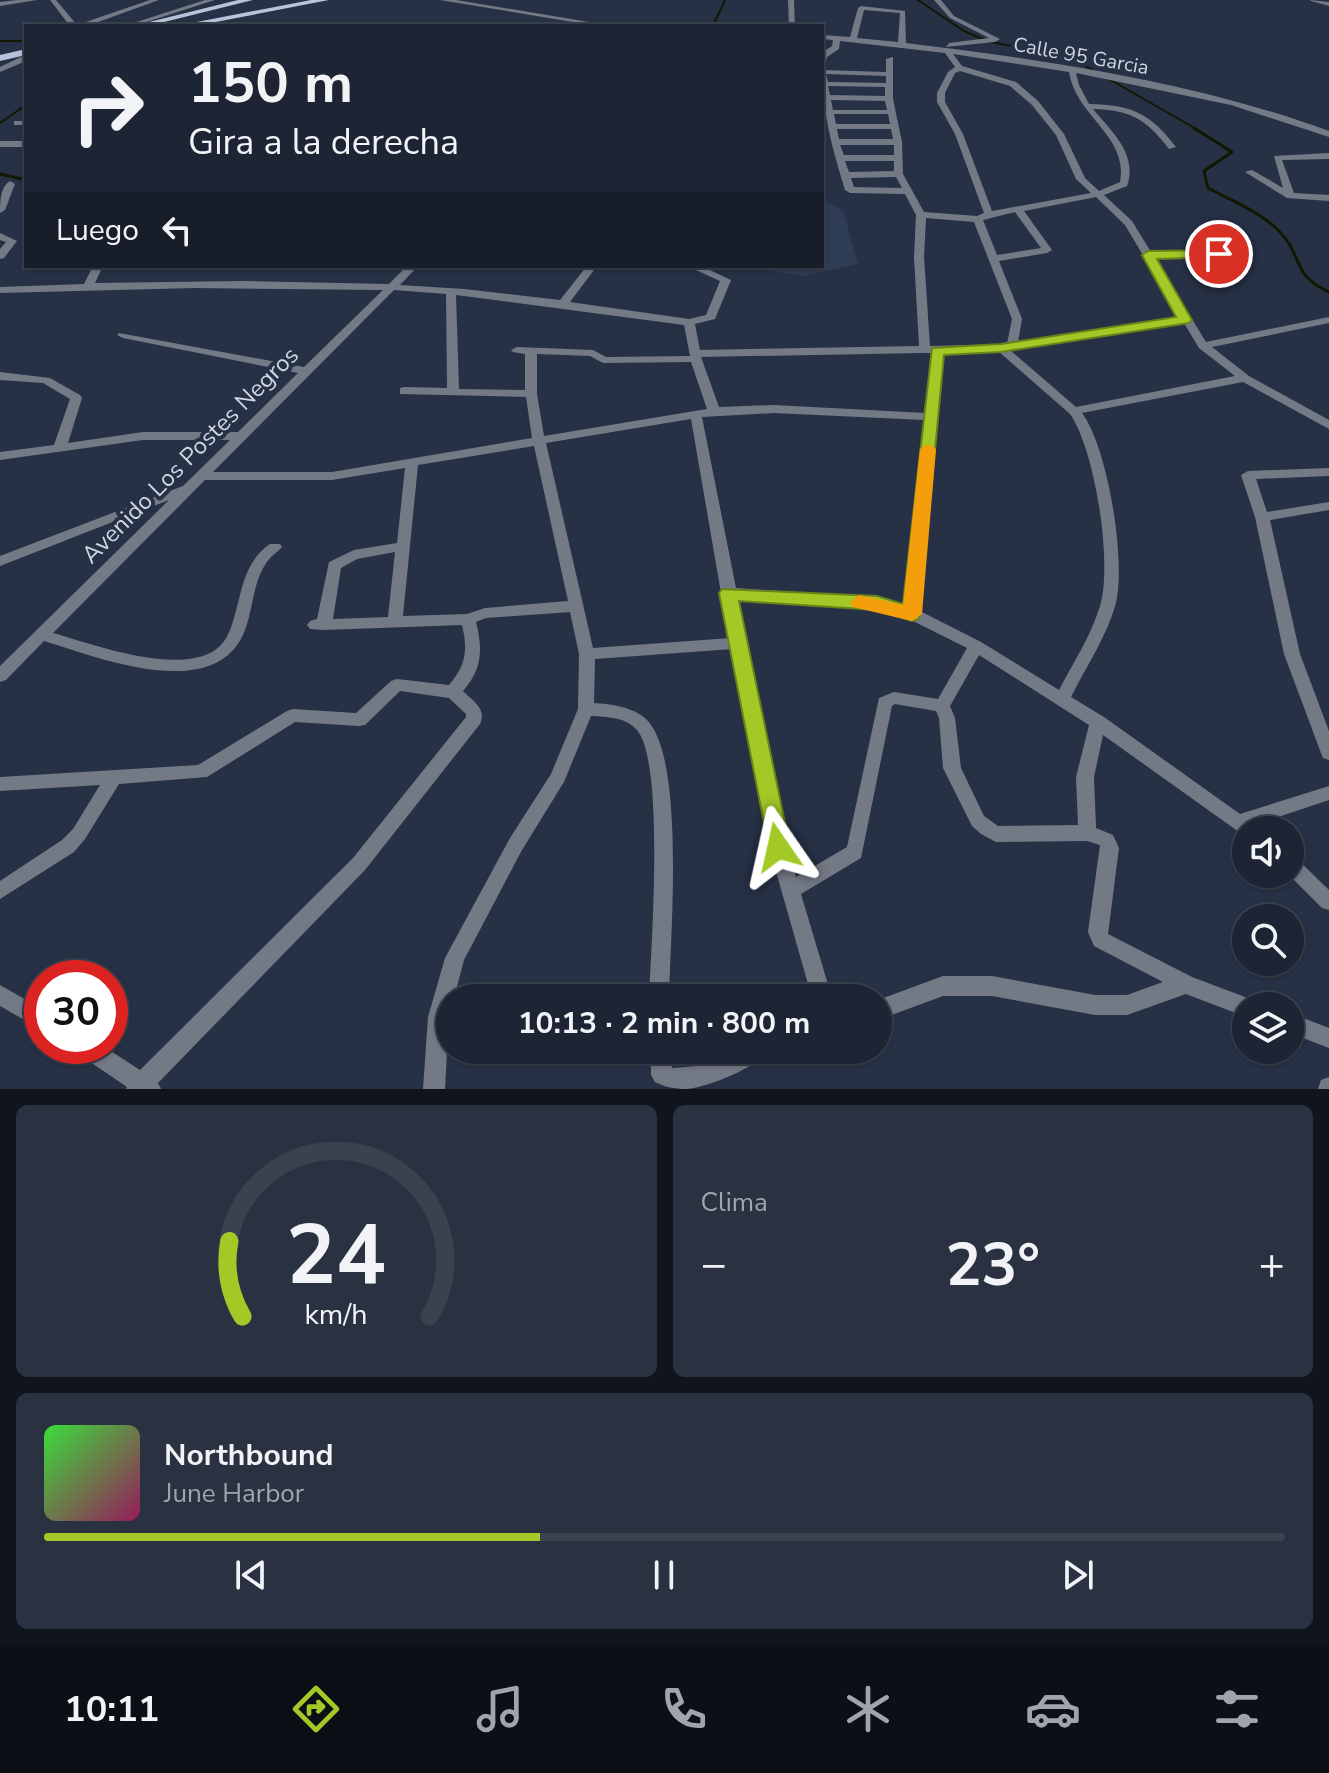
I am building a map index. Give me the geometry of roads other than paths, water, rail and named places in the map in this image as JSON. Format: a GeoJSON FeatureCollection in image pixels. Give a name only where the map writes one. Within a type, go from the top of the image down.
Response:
{"type":"FeatureCollection","features":[{"type":"Feature","properties":{"kind":"main road"},"geometry":{"type":"LineString","coordinates":[[146,24],[249,0]]}},
{"type":"Feature","properties":{"kind":"main road"},"geometry":{"type":"LineString","coordinates":[[167,24],[268,0]]}},
{"type":"Feature","properties":{"kind":"main road"},"geometry":{"type":"LineString","coordinates":[[191,24],[325,0]]}},
{"type":"Feature","properties":{"kind":"main road"},"geometry":{"type":"LineString","coordinates":[[0,61],[24,55]]}},
{"type":"Feature","properties":{"kind":"street"},"geometry":{"type":"LineString","coordinates":[[0,4],[33,0]]}},
{"type":"Feature","properties":{"kind":"street"},"geometry":{"type":"LineString","coordinates":[[53,0],[75,24]]}},
{"type":"Feature","properties":{"kind":"street"},"geometry":{"type":"LineString","coordinates":[[83,24],[156,0],[166,14]]}},
{"type":"Feature","properties":{"kind":"street"},"geometry":{"type":"LineString","coordinates":[[134,24],[212,0]]}},
{"type":"Feature","properties":{"kind":"street"},"geometry":{"type":"LineString","coordinates":[[443,0],[503,8],[574,24]]}},
{"type":"Feature","properties":{"kind":"street"},"geometry":{"type":"LineString","coordinates":[[484,0],[503,8]]}},
{"type":"Feature","properties":{"kind":"street"},"geometry":{"type":"LineString","coordinates":[[503,8],[515,0]]}},
{"type":"Feature","properties":{"kind":"street"},"geometry":{"type":"LineString","coordinates":[[791,0],[792,24]]}},
{"type":"Feature","properties":{"kind":"street"},"geometry":{"type":"LineString","coordinates":[[937,0],[952,17],[996,39],[950,45],[945,50],[959,68],[1013,84],[1035,103],[1060,134],[1081,179],[1129,223],[1184,320],[1203,346],[1245,378],[1328,425]]}},
{"type":"Feature","properties":{"kind":"street"},"geometry":{"type":"LineString","coordinates":[[1313,0],[1329,4]]}},
{"type":"Feature","properties":{"kind":"street"},"geometry":{"type":"LineString","coordinates":[[853,39],[860,9],[899,11],[903,12],[902,44]]}},
{"type":"Feature","properties":{"kind":"street","name":"Calle 95 Garcia"},"geometry":{"type":"LineString","coordinates":[[824,37],[902,44],[1114,77],[1246,105],[1329,134]]}},
{"type":"Feature","properties":{"kind":"street"},"geometry":{"type":"LineString","coordinates":[[824,55],[836,47],[837,38]]}},
{"type":"Feature","properties":{"kind":"street"},"geometry":{"type":"LineString","coordinates":[[0,70],[24,56]]}},
{"type":"Feature","properties":{"kind":"street"},"geometry":{"type":"LineString","coordinates":[[890,59],[890,112],[898,142],[899,174],[905,191],[921,215],[919,257],[931,351],[931,417],[912,614]]}},
{"type":"Feature","properties":{"kind":"street"},"geometry":{"type":"LineString","coordinates":[[959,68],[952,72],[941,93],[941,102],[959,134],[1017,319],[1006,347]]}},
{"type":"Feature","properties":{"kind":"street"},"geometry":{"type":"LineString","coordinates":[[921,215],[984,216],[1099,194],[1124,184],[1128,161],[1086,106],[1072,78],[1072,70]]}},
{"type":"Feature","properties":{"kind":"street"},"geometry":{"type":"LineString","coordinates":[[824,76],[888,74]]}},
{"type":"Feature","properties":{"kind":"street"},"geometry":{"type":"LineString","coordinates":[[824,76],[889,85]]}},
{"type":"Feature","properties":{"kind":"street"},"geometry":{"type":"LineString","coordinates":[[824,83],[839,158],[852,191],[905,191]]}},
{"type":"Feature","properties":{"kind":"street"},"geometry":{"type":"LineString","coordinates":[[826,97],[889,99]]}},
{"type":"Feature","properties":{"kind":"street"},"geometry":{"type":"LineString","coordinates":[[1086,106],[1116,107],[1141,113],[1172,147]]}},
{"type":"Feature","properties":{"kind":"street"},"geometry":{"type":"LineString","coordinates":[[830,112],[890,112]]}},
{"type":"Feature","properties":{"kind":"street"},"geometry":{"type":"LineString","coordinates":[[832,126],[895,127]]}},
{"type":"Feature","properties":{"kind":"street"},"geometry":{"type":"LineString","coordinates":[[835,142],[898,142]]}},
{"type":"Feature","properties":{"kind":"street"},"geometry":{"type":"LineString","coordinates":[[0,144],[24,144]]}},
{"type":"Feature","properties":{"kind":"street"},"geometry":{"type":"LineString","coordinates":[[1290,196],[1277,158],[1329,156]]}},
{"type":"Feature","properties":{"kind":"street"},"geometry":{"type":"LineString","coordinates":[[839,158],[898,158]]}},
{"type":"Feature","properties":{"kind":"street"},"geometry":{"type":"LineString","coordinates":[[1249,172],[1290,196],[1324,198],[1329,208]]}},
{"type":"Feature","properties":{"kind":"street"},"geometry":{"type":"LineString","coordinates":[[845,175],[899,174]]}},
{"type":"Feature","properties":{"kind":"street"},"geometry":{"type":"LineString","coordinates":[[0,210],[9,184]]}},
{"type":"Feature","properties":{"kind":"street"},"geometry":{"type":"LineString","coordinates":[[996,258],[1047,250],[1017,208]]}},
{"type":"Feature","properties":{"kind":"street"},"geometry":{"type":"LineString","coordinates":[[1148,255],[1242,252],[1244,250],[1221,226]]}},
{"type":"Feature","properties":{"kind":"street"},"geometry":{"type":"LineString","coordinates":[[0,236],[12,241],[0,256]]}},
{"type":"Feature","properties":{"kind":"street"},"geometry":{"type":"LineString","coordinates":[[88,287],[97,268]]}},
{"type":"Feature","properties":{"kind":"street","name":"Avenido Los Postes Negros"},"geometry":{"type":"LineString","coordinates":[[0,676],[411,268]]}},
{"type":"Feature","properties":{"kind":"street"},"geometry":{"type":"LineString","coordinates":[[563,304],[590,268]]}},
{"type":"Feature","properties":{"kind":"street"},"geometry":{"type":"LineString","coordinates":[[0,290],[390,287],[563,304],[689,322],[711,317],[726,280],[697,268]]}},
{"type":"Feature","properties":{"kind":"street"},"geometry":{"type":"LineString","coordinates":[[451,292],[453,392]]}},
{"type":"Feature","properties":{"kind":"street"},"geometry":{"type":"LineString","coordinates":[[434,1089],[438,1017],[455,958],[516,844],[558,777],[586,709],[587,654],[539,441],[524,350],[593,353],[603,360],[931,351],[1006,347],[1184,320]]}},
{"type":"Feature","properties":{"kind":"street"},"geometry":{"type":"LineString","coordinates":[[1203,346],[1329,320]]}},
{"type":"Feature","properties":{"kind":"street"},"geometry":{"type":"LineString","coordinates":[[689,322],[695,356],[714,411]]}},
{"type":"Feature","properties":{"kind":"street"},"geometry":{"type":"LineString","coordinates":[[123,335],[304,371]]}},
{"type":"Feature","properties":{"kind":"street"},"geometry":{"type":"LineString","coordinates":[[1006,347],[1074,411],[1089,435],[1112,555],[1113,584],[1108,605],[1062,699]]}},
{"type":"Feature","properties":{"kind":"street"},"geometry":{"type":"LineString","coordinates":[[0,376],[46,380],[76,398],[60,447]]}},
{"type":"Feature","properties":{"kind":"street"},"geometry":{"type":"LineString","coordinates":[[1074,411],[1245,378]]}},
{"type":"Feature","properties":{"kind":"street"},"geometry":{"type":"LineString","coordinates":[[404,391],[531,394]]}},
{"type":"Feature","properties":{"kind":"street"},"geometry":{"type":"LineString","coordinates":[[200,476],[332,476],[714,411],[774,409],[931,417]]}},
{"type":"Feature","properties":{"kind":"street"},"geometry":{"type":"LineString","coordinates":[[696,415],[778,847],[818,984]]}},
{"type":"Feature","properties":{"kind":"street"},"geometry":{"type":"LineString","coordinates":[[0,456],[143,436],[239,436]]}},
{"type":"Feature","properties":{"kind":"street"},"geometry":{"type":"LineString","coordinates":[[395,623],[412,463]]}},
{"type":"Feature","properties":{"kind":"street"},"geometry":{"type":"LineString","coordinates":[[1329,472],[1248,475],[1262,517],[1292,654],[1329,753]]}},
{"type":"Feature","properties":{"kind":"street"},"geometry":{"type":"LineString","coordinates":[[0,561],[187,489]]}},
{"type":"Feature","properties":{"kind":"street"},"geometry":{"type":"LineString","coordinates":[[1262,517],[1329,506]]}},
{"type":"Feature","properties":{"kind":"street"},"geometry":{"type":"LineString","coordinates":[[404,546],[354,555],[334,565],[320,625],[468,619],[485,613],[575,606]]}},
{"type":"Feature","properties":{"kind":"street"},"geometry":{"type":"LineString","coordinates":[[41,635],[155,664],[206,662],[223,653],[231,642],[240,626],[255,566],[275,547]]}},
{"type":"Feature","properties":{"kind":"street"},"geometry":{"type":"LineString","coordinates":[[728,593],[877,603],[912,614],[976,646],[1062,699],[1232,817]]}},
{"type":"Feature","properties":{"kind":"street"},"geometry":{"type":"LineString","coordinates":[[453,692],[473,670],[475,648],[468,619]]}},
{"type":"Feature","properties":{"kind":"street"},"geometry":{"type":"LineString","coordinates":[[587,654],[740,643]]}},
{"type":"Feature","properties":{"kind":"street"},"geometry":{"type":"LineString","coordinates":[[942,706],[976,646]]}},
{"type":"Feature","properties":{"kind":"street"},"geometry":{"type":"LineString","coordinates":[[0,784],[201,772],[293,715],[359,720],[397,685],[453,692],[476,716],[359,864],[143,1087],[110,1064]]}},
{"type":"Feature","properties":{"kind":"street"},"geometry":{"type":"LineString","coordinates":[[791,890],[855,852],[885,702],[894,698],[942,706]]}},
{"type":"Feature","properties":{"kind":"street"},"geometry":{"type":"LineString","coordinates":[[942,706],[947,718],[952,768],[978,821],[996,834],[1087,833],[1107,840],[1110,848],[1098,932],[1101,940],[1186,984],[1232,1002]]}},
{"type":"Feature","properties":{"kind":"street"},"geometry":{"type":"LineString","coordinates":[[586,709],[620,712],[646,729],[660,770],[659,984]]}},
{"type":"Feature","properties":{"kind":"street"},"geometry":{"type":"LineString","coordinates":[[1087,833],[1085,777],[1098,722]]}},
{"type":"Feature","properties":{"kind":"street"},"geometry":{"type":"LineString","coordinates":[[0,891],[74,840],[115,776]]}},
{"type":"Feature","properties":{"kind":"street"},"geometry":{"type":"LineString","coordinates":[[1270,816],[1329,793]]}},
{"type":"Feature","properties":{"kind":"street"},"geometry":{"type":"LineString","coordinates":[[1320,884],[1329,902]]}},
{"type":"Feature","properties":{"kind":"street"},"geometry":{"type":"LineString","coordinates":[[892,1005],[943,986],[992,986],[1095,1005],[1127,1005],[1186,984]]}},
{"type":"Feature","properties":{"kind":"street"},"geometry":{"type":"LineString","coordinates":[[0,995],[24,1009]]}},
{"type":"Feature","properties":{"kind":"street"},"geometry":{"type":"LineString","coordinates":[[1304,1028],[1329,1038]]}},
{"type":"Feature","properties":{"kind":"street"},"geometry":{"type":"LineString","coordinates":[[662,1064],[662,1075],[672,1084],[684,1084],[703,1079],[731,1064]]}},
{"type":"Feature","properties":{"kind":"waterway"},"geometry":{"type":"LineString","coordinates":[[714,24],[725,0]]}},
{"type":"Feature","properties":{"kind":"waterway"},"geometry":{"type":"LineString","coordinates":[[918,0],[964,31],[985,40]]}},
{"type":"Feature","properties":{"kind":"waterway"},"geometry":{"type":"LineString","coordinates":[[0,41],[24,41]]}},
{"type":"Feature","properties":{"kind":"waterway"},"geometry":{"type":"LineString","coordinates":[[991,42],[1068,56],[1096,72]]}},
{"type":"Feature","properties":{"kind":"waterway"},"geometry":{"type":"LineString","coordinates":[[1107,78],[1198,130]]}},
{"type":"Feature","properties":{"kind":"waterway"},"geometry":{"type":"LineString","coordinates":[[0,123],[24,106]]}},
{"type":"Feature","properties":{"kind":"waterway"},"geometry":{"type":"LineString","coordinates":[[1194,128],[1232,152],[1204,171],[1208,188],[1271,224],[1287,240],[1308,278],[1329,292]]}},
{"type":"Feature","properties":{"kind":"waterway"},"geometry":{"type":"LineString","coordinates":[[0,174],[24,180]]}}]}
